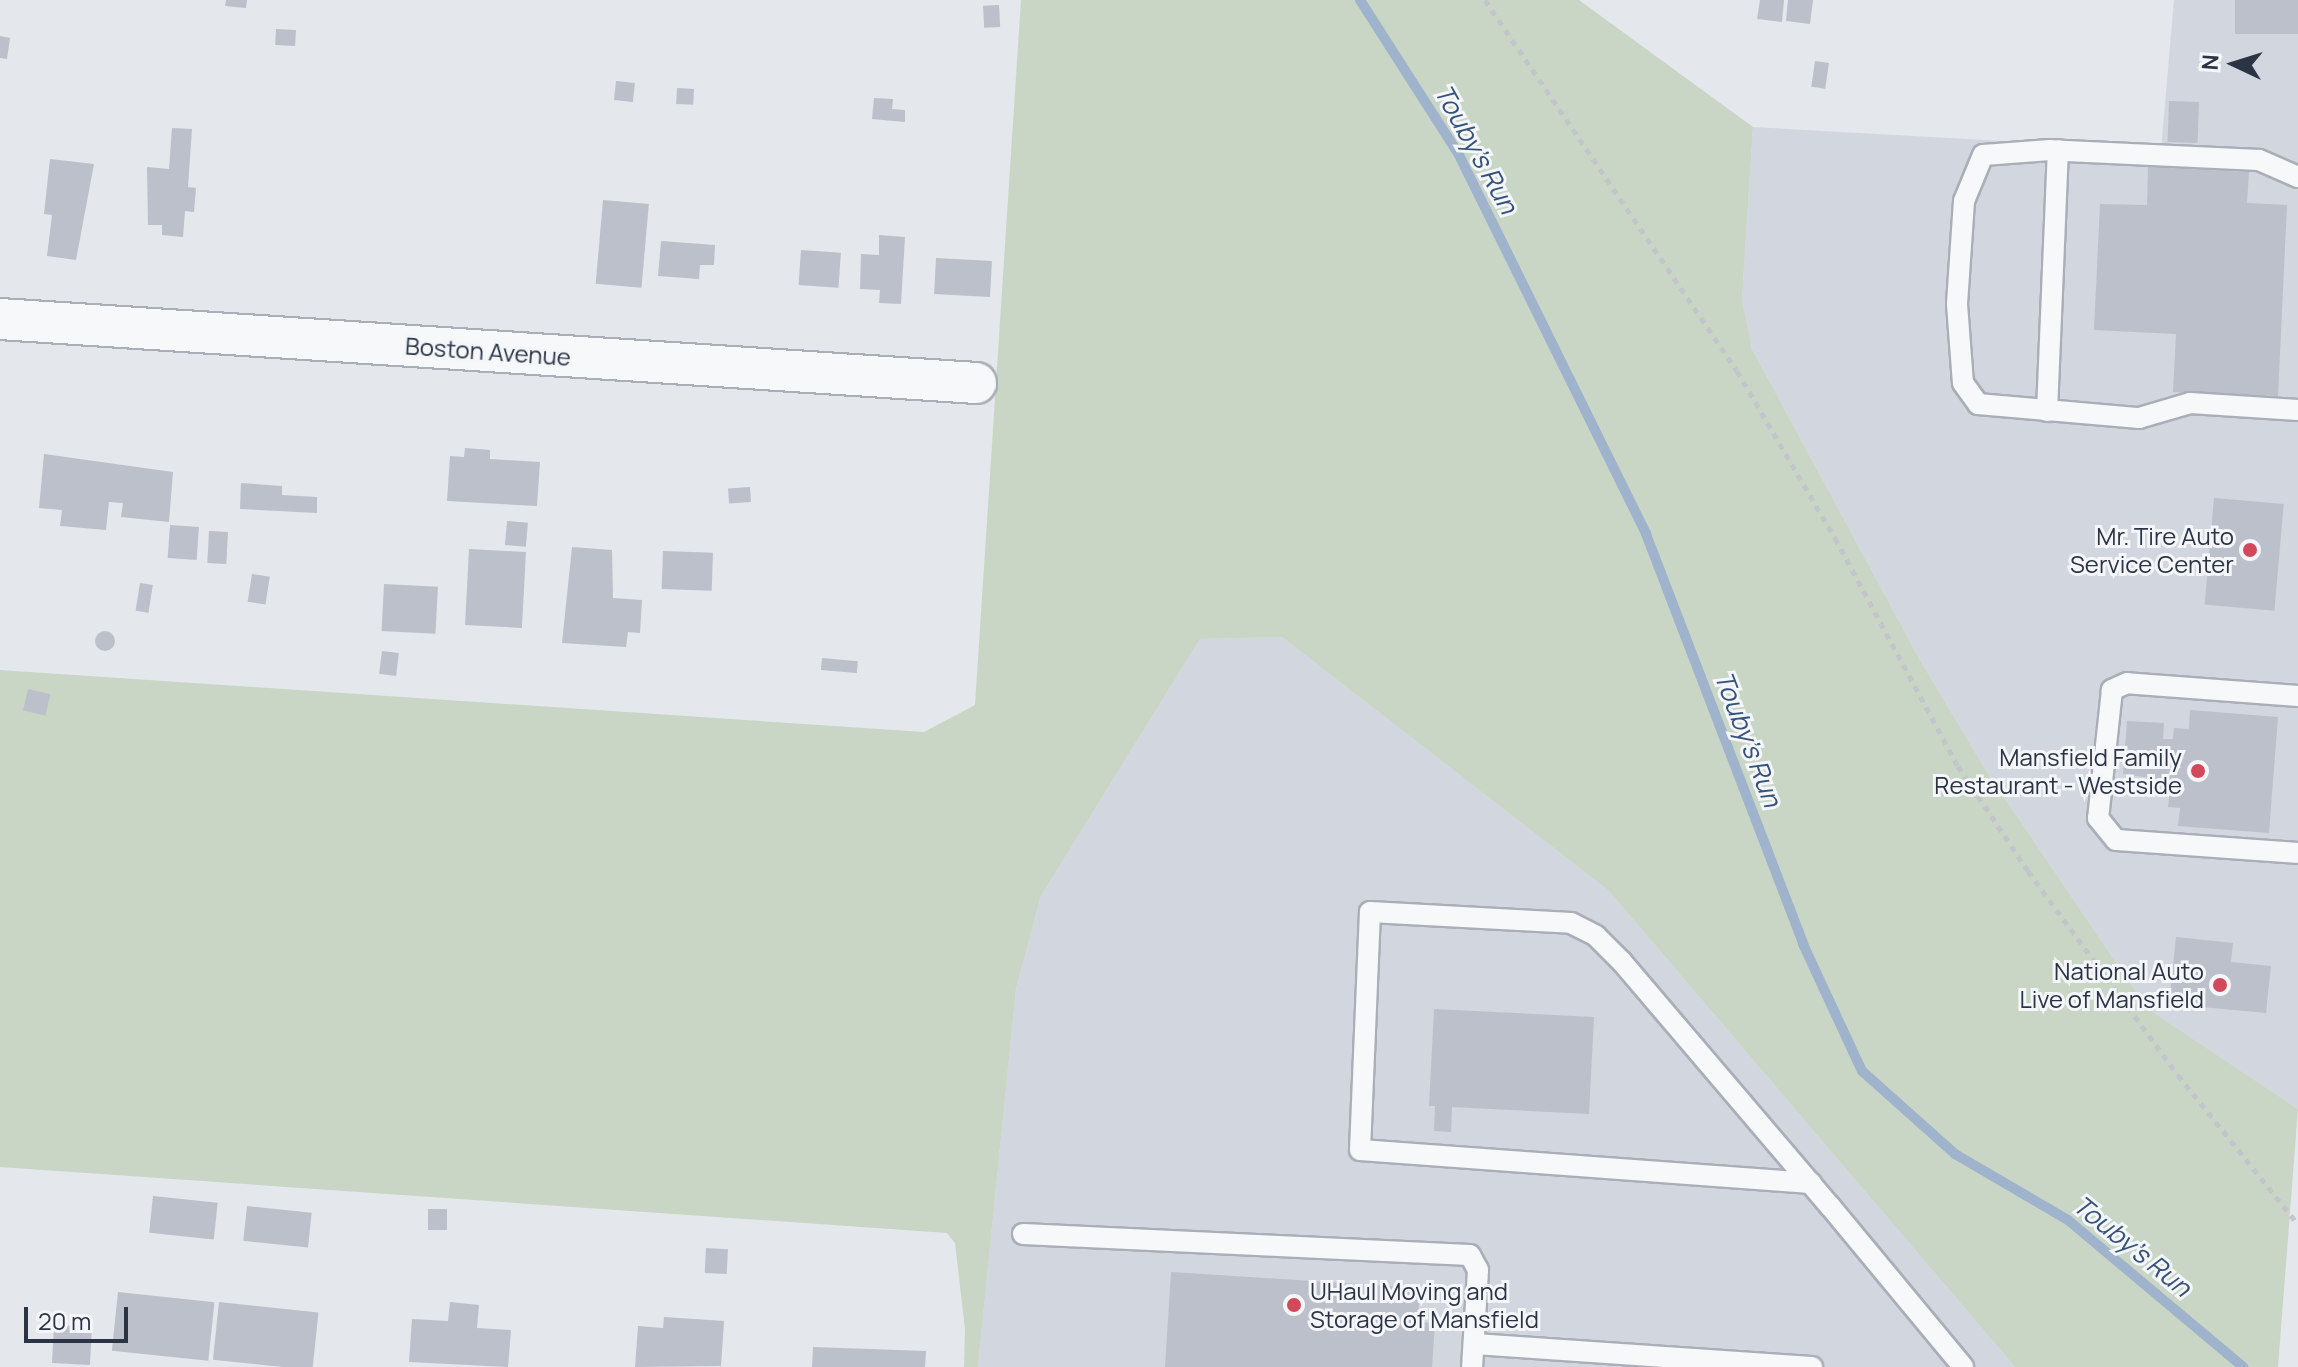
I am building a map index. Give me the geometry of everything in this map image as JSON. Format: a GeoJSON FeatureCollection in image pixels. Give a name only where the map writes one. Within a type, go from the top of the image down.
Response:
{"type":"FeatureCollection","features":[{"type":"Feature","properties":{"kind":"street","name":"Boston Avenue"},"geometry":{"type":"LineString","coordinates":[[0,319],[976,383]]}},
{"type":"Feature","properties":{"kind":"lane"},"geometry":{"type":"LineString","coordinates":[[2298,177],[2259,160],[2058,150],[1983,155],[1964,201],[1957,304],[1963,383],[1978,404],[2139,418],[2190,403],[2298,410]]}},
{"type":"Feature","properties":{"kind":"lane"},"geometry":{"type":"LineString","coordinates":[[2047,411],[2058,150]]}},
{"type":"Feature","properties":{"kind":"lane"},"geometry":{"type":"LineString","coordinates":[[2298,696],[2127,683],[2112,690],[2098,818],[2116,840],[2298,853]]}},
{"type":"Feature","properties":{"kind":"lane"},"geometry":{"type":"LineString","coordinates":[[1811,1183],[1360,1150],[1370,912],[1571,923],[1596,936],[1811,1183],[1963,1367]]}},
{"type":"Feature","properties":{"kind":"lane"},"geometry":{"type":"LineString","coordinates":[[1023,1234],[1470,1255],[1478,1270],[1472,1367]]}},
{"type":"Feature","properties":{"kind":"lane"},"geometry":{"type":"LineString","coordinates":[[1474,1344],[1812,1367]]}},
{"type":"Feature","properties":{"kind":"path"},"geometry":{"type":"LineString","coordinates":[[1485,0],[1737,371],[1835,538],[1958,766],[2028,871],[2178,1075],[2298,1224]]}},
{"type":"Feature","properties":{"kind":"shaded area"},"geometry":{"type":"Polygon","coordinates":[[[2174,0],[2298,0],[2298,1109],[2147,1008],[1987,772],[1920,660],[1752,349],[1742,301],[1753,127],[2161,150],[2174,0]]]}},
{"type":"Feature","properties":{"kind":"shaded area"},"geometry":{"type":"Polygon","coordinates":[[[1282,637],[1609,891],[2015,1367],[978,1367],[1016,989],[1041,896],[1200,639],[1282,637]]]}},
{"type":"Feature","properties":{"kind":"green space"},"geometry":{"type":"Polygon","coordinates":[[[1021,0],[1579,0],[1753,127],[1742,300],[1752,349],[1920,660],[1987,772],[2147,1008],[2298,1109],[2278,1367],[2015,1367],[1609,891],[1282,637],[1200,639],[1041,896],[1016,989],[978,1367],[964,1367],[965,1329],[955,1243],[947,1233],[0,1167],[0,670],[924,732],[975,705],[1021,0]]]}},
{"type":"Feature","properties":{"kind":"building"},"geometry":{"type":"Polygon","coordinates":[[[226,0],[247,0],[246,8],[225,6],[226,0]]]}},
{"type":"Feature","properties":{"kind":"building"},"geometry":{"type":"Polygon","coordinates":[[[1760,0],[1784,0],[1782,22],[1757,19],[1760,0]]]}},
{"type":"Feature","properties":{"kind":"building"},"geometry":{"type":"Polygon","coordinates":[[[1788,0],[1813,0],[1810,24],[1786,21],[1788,0]]]}},
{"type":"Feature","properties":{"kind":"building"},"geometry":{"type":"Polygon","coordinates":[[[2235,0],[2298,0],[2298,34],[2235,34],[2235,0]]]}},
{"type":"Feature","properties":{"kind":"building"},"geometry":{"type":"Polygon","coordinates":[[[999,5],[1000,27],[984,28],[983,6],[999,5]]]}},
{"type":"Feature","properties":{"kind":"building"},"geometry":{"type":"Polygon","coordinates":[[[276,29],[296,30],[295,46],[275,45],[276,29]]]}},
{"type":"Feature","properties":{"kind":"building"},"geometry":{"type":"Polygon","coordinates":[[[0,36],[10,38],[7,59],[0,58],[0,36]]]}},
{"type":"Feature","properties":{"kind":"building"},"geometry":{"type":"Polygon","coordinates":[[[1815,61],[1829,63],[1825,89],[1811,87],[1815,61]]]}},
{"type":"Feature","properties":{"kind":"building"},"geometry":{"type":"Polygon","coordinates":[[[616,81],[635,83],[633,102],[614,100],[616,81]]]}},
{"type":"Feature","properties":{"kind":"building"},"geometry":{"type":"Polygon","coordinates":[[[677,88],[694,89],[693,105],[676,104],[677,88]]]}},
{"type":"Feature","properties":{"kind":"building"},"geometry":{"type":"Polygon","coordinates":[[[874,98],[893,99],[892,109],[905,110],[905,122],[872,119],[874,98]]]}},
{"type":"Feature","properties":{"kind":"building"},"geometry":{"type":"Polygon","coordinates":[[[2169,101],[2199,102],[2198,143],[2168,142],[2169,101]]]}},
{"type":"Feature","properties":{"kind":"building"},"geometry":{"type":"Polygon","coordinates":[[[172,128],[192,129],[188,187],[196,188],[194,212],[185,211],[183,237],[162,235],[162,225],[148,225],[147,167],[169,169],[172,128]]]}},
{"type":"Feature","properties":{"kind":"building"},"geometry":{"type":"Polygon","coordinates":[[[50,159],[94,164],[76,260],[47,256],[52,215],[44,214],[50,159]]]}},
{"type":"Feature","properties":{"kind":"building"},"geometry":{"type":"Polygon","coordinates":[[[2148,167],[2249,172],[2247,203],[2287,205],[2278,396],[2173,392],[2176,334],[2094,330],[2100,204],[2147,205],[2148,167]]]}},
{"type":"Feature","properties":{"kind":"building"},"geometry":{"type":"Polygon","coordinates":[[[603,200],[649,204],[642,288],[596,284],[603,200]]]}},
{"type":"Feature","properties":{"kind":"building"},"geometry":{"type":"Polygon","coordinates":[[[879,235],[905,237],[901,304],[879,303],[880,290],[860,289],[861,254],[879,255],[879,235]]]}},
{"type":"Feature","properties":{"kind":"building"},"geometry":{"type":"Polygon","coordinates":[[[661,241],[715,245],[714,265],[700,265],[699,279],[658,276],[661,241]]]}},
{"type":"Feature","properties":{"kind":"building"},"geometry":{"type":"Polygon","coordinates":[[[801,250],[841,253],[838,288],[799,285],[801,250]]]}},
{"type":"Feature","properties":{"kind":"building"},"geometry":{"type":"Polygon","coordinates":[[[936,258],[992,261],[990,297],[934,294],[936,258]]]}},
{"type":"Feature","properties":{"kind":"building"},"geometry":{"type":"Polygon","coordinates":[[[465,448],[490,450],[490,459],[540,462],[537,506],[447,501],[450,456],[464,457],[465,448]]]}},
{"type":"Feature","properties":{"kind":"building"},"geometry":{"type":"Polygon","coordinates":[[[44,454],[173,472],[169,522],[121,517],[123,503],[109,502],[106,530],[60,526],[62,510],[39,508],[44,454]]]}},
{"type":"Feature","properties":{"kind":"building"},"geometry":{"type":"Polygon","coordinates":[[[241,483],[282,486],[282,495],[317,497],[317,513],[240,509],[241,483]]]}},
{"type":"Feature","properties":{"kind":"building"},"geometry":{"type":"Polygon","coordinates":[[[750,487],[751,502],[729,503],[728,489],[750,487]]]}},
{"type":"Feature","properties":{"kind":"building"},"geometry":{"type":"Polygon","coordinates":[[[2214,498],[2284,504],[2274,611],[2205,605],[2214,498]]]}},
{"type":"Feature","properties":{"kind":"building"},"geometry":{"type":"Polygon","coordinates":[[[507,521],[528,523],[526,547],[505,545],[507,521]]]}},
{"type":"Feature","properties":{"kind":"building"},"geometry":{"type":"Polygon","coordinates":[[[170,525],[199,527],[197,560],[168,558],[170,525]]]}},
{"type":"Feature","properties":{"kind":"building"},"geometry":{"type":"Polygon","coordinates":[[[209,531],[228,532],[226,564],[207,563],[209,531]]]}},
{"type":"Feature","properties":{"kind":"building"},"geometry":{"type":"Polygon","coordinates":[[[572,547],[612,550],[613,598],[642,600],[640,633],[628,632],[626,647],[562,643],[572,547]]]}},
{"type":"Feature","properties":{"kind":"building"},"geometry":{"type":"Polygon","coordinates":[[[469,549],[526,552],[522,628],[465,625],[469,549]]]}},
{"type":"Feature","properties":{"kind":"building"},"geometry":{"type":"Polygon","coordinates":[[[663,551],[713,553],[712,591],[662,589],[663,551]]]}},
{"type":"Feature","properties":{"kind":"building"},"geometry":{"type":"Polygon","coordinates":[[[252,574],[270,577],[265,604],[248,602],[252,574]]]}},
{"type":"Feature","properties":{"kind":"building"},"geometry":{"type":"Polygon","coordinates":[[[140,583],[153,585],[148,613],[136,611],[140,583]]]}},
{"type":"Feature","properties":{"kind":"building"},"geometry":{"type":"Polygon","coordinates":[[[384,584],[438,587],[435,634],[382,631],[384,584]]]}},
{"type":"Feature","properties":{"kind":"building"},"geometry":{"type":"Polygon","coordinates":[[[105,631],[112,634],[115,641],[112,648],[105,651],[98,648],[95,641],[98,634],[105,631]]]}},
{"type":"Feature","properties":{"kind":"building"},"geometry":{"type":"Polygon","coordinates":[[[382,651],[399,653],[396,676],[379,674],[382,651]]]}},
{"type":"Feature","properties":{"kind":"building"},"geometry":{"type":"Polygon","coordinates":[[[822,658],[858,661],[857,673],[821,670],[822,658]]]}},
{"type":"Feature","properties":{"kind":"building"},"geometry":{"type":"Polygon","coordinates":[[[28,689],[50,694],[45,716],[23,710],[28,689]]]}},
{"type":"Feature","properties":{"kind":"building","name":"Mansfield Family Restaurant - Westside"},"geometry":{"type":"Polygon","coordinates":[[[2190,710],[2278,717],[2269,833],[2178,826],[2180,808],[2168,807],[2171,781],[2123,774],[2127,721],[2164,723],[2163,739],[2173,739],[2174,728],[2189,729],[2190,710]]]}},
{"type":"Feature","properties":{"kind":"building","name":"National Auto Live of Mansfield"},"geometry":{"type":"Polygon","coordinates":[[[2176,937],[2233,943],[2231,962],[2271,966],[2266,1013],[2169,1004],[2176,937]]]}},
{"type":"Feature","properties":{"kind":"building"},"geometry":{"type":"Polygon","coordinates":[[[1434,1009],[1594,1017],[1589,1114],[1452,1107],[1451,1132],[1434,1131],[1435,1106],[1429,1106],[1434,1009]]]}},
{"type":"Feature","properties":{"kind":"building"},"geometry":{"type":"Polygon","coordinates":[[[153,1196],[218,1203],[214,1240],[149,1233],[153,1196]]]}},
{"type":"Feature","properties":{"kind":"building"},"geometry":{"type":"Polygon","coordinates":[[[247,1206],[312,1213],[308,1248],[243,1241],[247,1206]]]}},
{"type":"Feature","properties":{"kind":"building"},"geometry":{"type":"Polygon","coordinates":[[[428,1209],[447,1209],[447,1230],[428,1230],[428,1209]]]}},
{"type":"Feature","properties":{"kind":"building"},"geometry":{"type":"Polygon","coordinates":[[[706,1248],[728,1249],[727,1274],[705,1273],[706,1248]]]}},
{"type":"Feature","properties":{"kind":"building","name":"UHaul Moving and Storage of Mansfield"},"geometry":{"type":"Polygon","coordinates":[[[1171,1272],[1420,1288],[1418,1322],[1435,1323],[1432,1367],[1165,1367],[1171,1272]]]}},
{"type":"Feature","properties":{"kind":"building"},"geometry":{"type":"Polygon","coordinates":[[[118,1292],[214,1302],[208,1361],[112,1351],[118,1292]]]}},
{"type":"Feature","properties":{"kind":"building"},"geometry":{"type":"Polygon","coordinates":[[[219,1302],[318,1312],[313,1367],[213,1360],[219,1302]]]}},
{"type":"Feature","properties":{"kind":"building"},"geometry":{"type":"Polygon","coordinates":[[[450,1302],[479,1305],[477,1328],[511,1330],[508,1367],[409,1362],[412,1319],[448,1321],[450,1302]]]}},
{"type":"Feature","properties":{"kind":"building"},"geometry":{"type":"Polygon","coordinates":[[[664,1317],[724,1321],[721,1366],[635,1367],[638,1326],[663,1328],[664,1317]]]}},
{"type":"Feature","properties":{"kind":"building"},"geometry":{"type":"Polygon","coordinates":[[[54,1325],[92,1327],[90,1365],[52,1363],[54,1325]]]}},
{"type":"Feature","properties":{"kind":"building"},"geometry":{"type":"Polygon","coordinates":[[[813,1347],[926,1351],[925,1367],[812,1367],[813,1347]]]}},
{"type":"Feature","properties":{"kind":"waterway","name":"Touby's Run"},"geometry":{"type":"LineString","coordinates":[[1360,0],[1459,155],[1646,534],[1803,944],[1862,1071],[1955,1154],[2068,1220],[2243,1367]]}},
{"type":"Feature","properties":{"kind":"place","name":"Mr. Tire Auto Service Center"},"geometry":{"type":"Point","coordinates":[2250,550]}},
{"type":"Feature","properties":{"kind":"place","name":"Mansfield Family Restaurant - Westside"},"geometry":{"type":"Point","coordinates":[2198,771]}},
{"type":"Feature","properties":{"kind":"place","name":"National Auto Live of Mansfield"},"geometry":{"type":"Point","coordinates":[2220,985]}},
{"type":"Feature","properties":{"kind":"place","name":"UHaul Moving and Storage of Mansfield"},"geometry":{"type":"Point","coordinates":[1294,1305]}}]}
